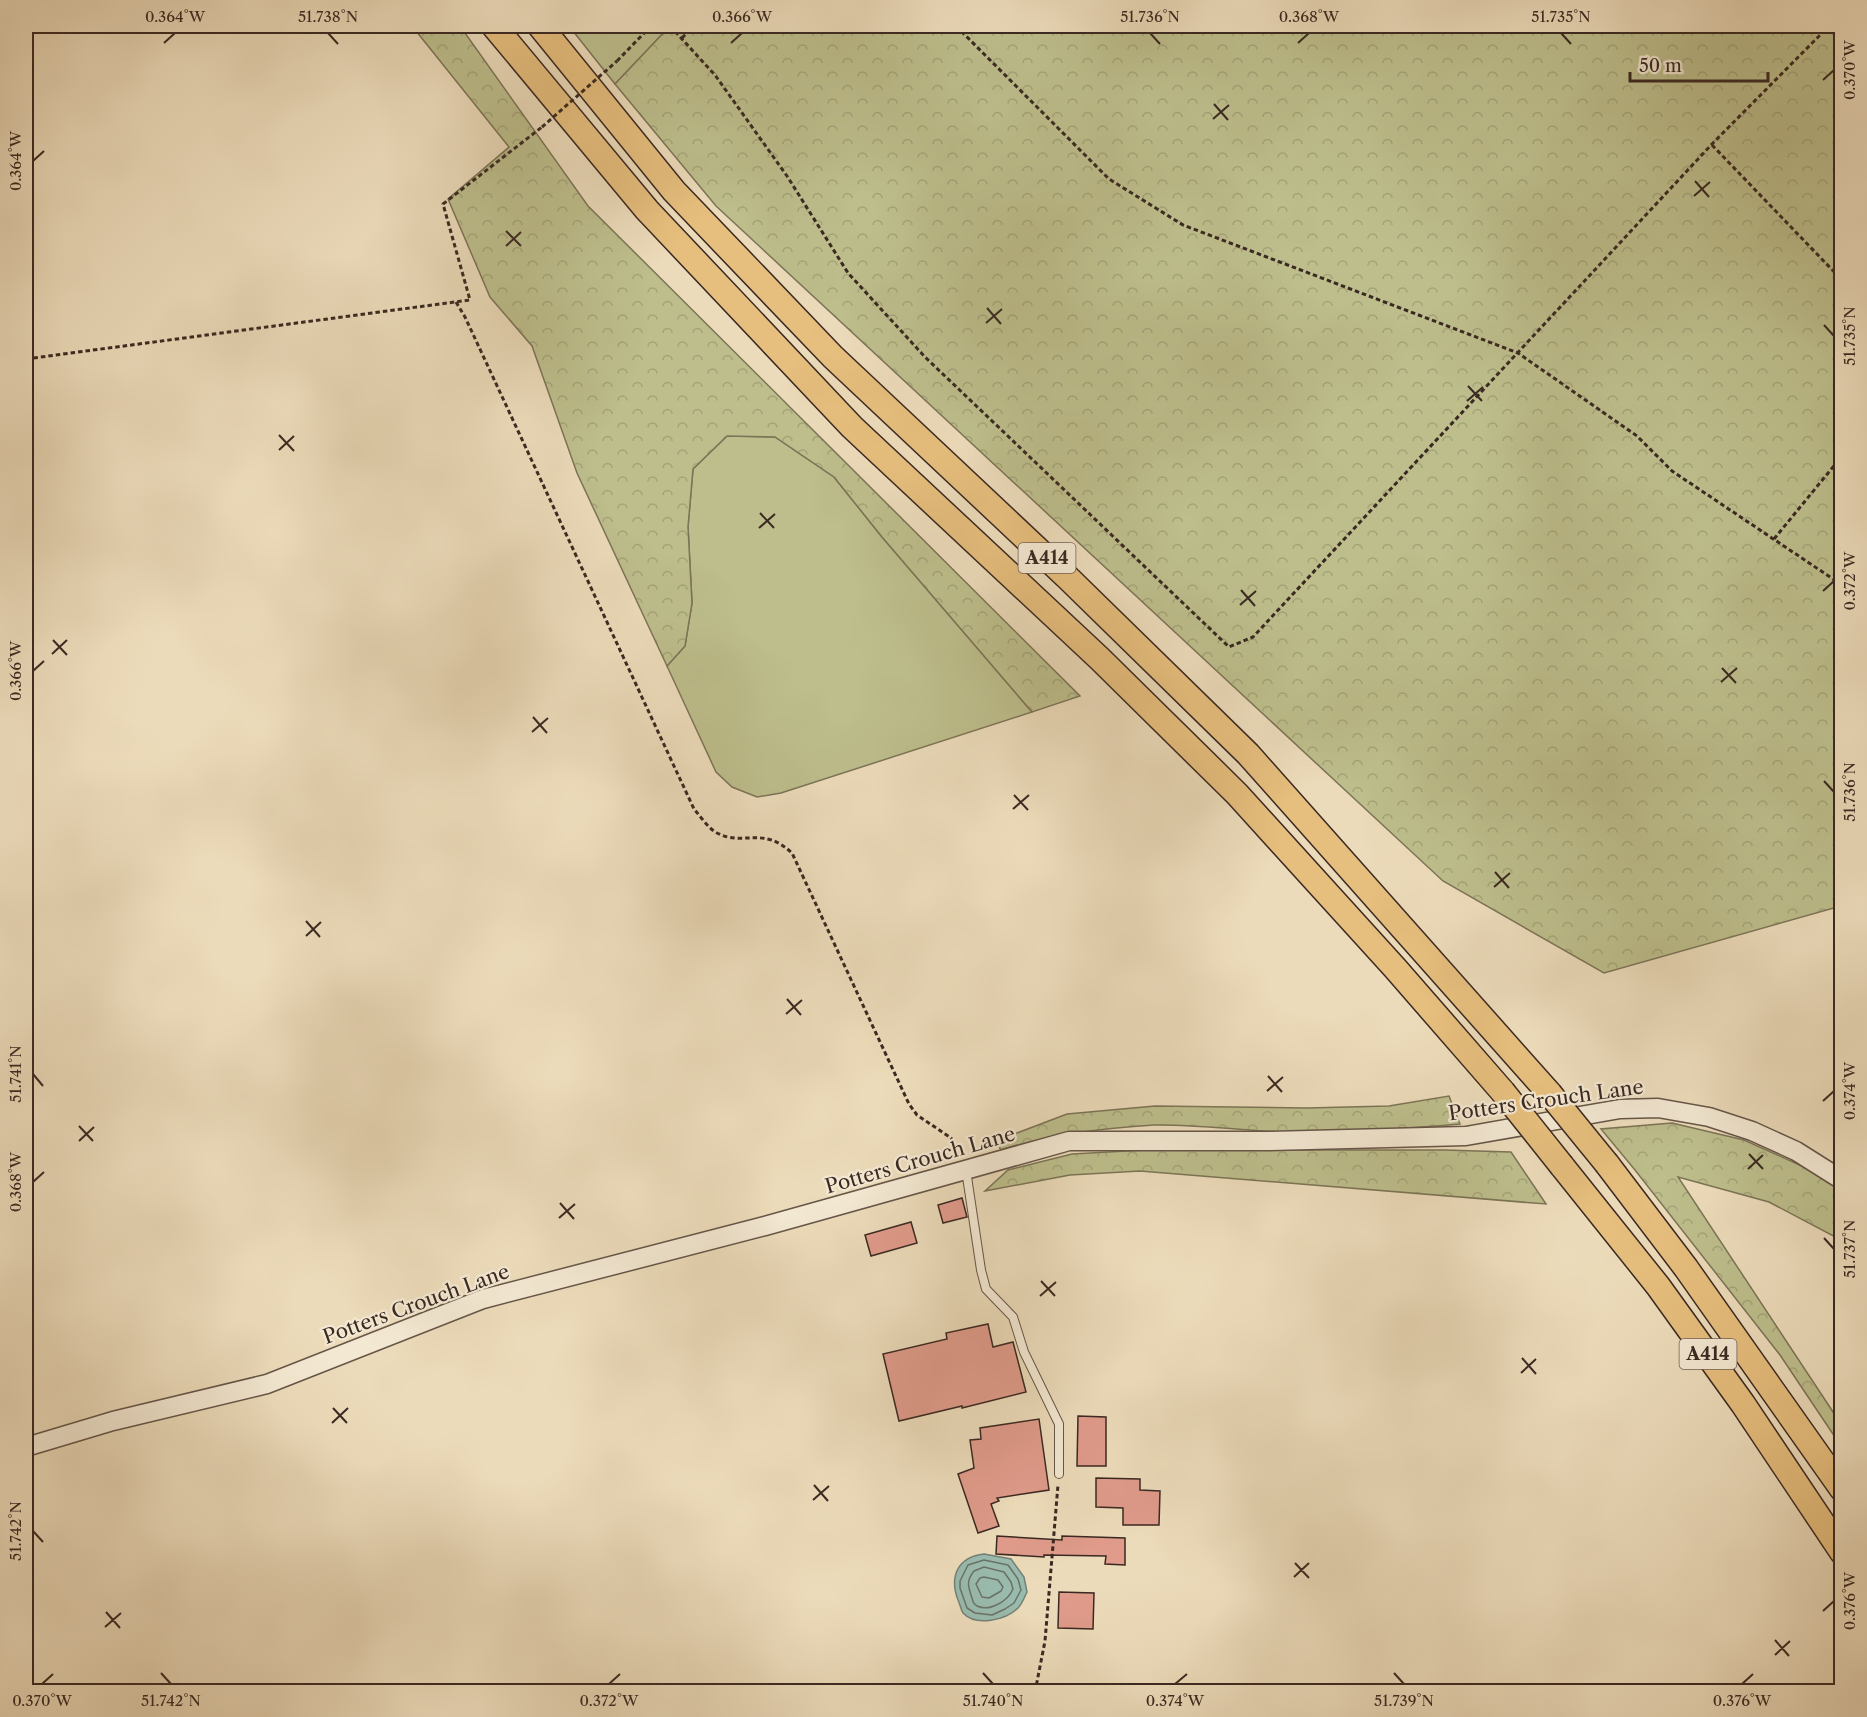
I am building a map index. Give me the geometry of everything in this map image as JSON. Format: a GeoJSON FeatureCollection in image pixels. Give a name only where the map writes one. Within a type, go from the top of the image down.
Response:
{"type":"FeatureCollection","features":[{"type":"Feature","properties":{"kind":"highway","name":"A414"},"geometry":{"type":"LineString","coordinates":[[494,26],[647,210],[852,427],[1099,658],[1237,794],[1395,968],[1503,1092],[1658,1286],[1743,1404],[1842,1552]]}},
{"type":"Feature","properties":{"kind":"highway","name":"A414"},"geometry":{"type":"LineString","coordinates":[[540,26],[674,191],[833,357],[1068,578],[1248,754],[1550,1094],[1607,1164],[1686,1268],[1842,1489]]}},
{"type":"Feature","properties":{"kind":"street","name":"Potters Crouch Lane"},"geometry":{"type":"LineString","coordinates":[[26,1447],[112,1421],[267,1384],[483,1299],[765,1226],[1069,1142],[1269,1141],[1466,1136],[1620,1109],[1658,1108],[1709,1116],[1752,1131],[1796,1151],[1842,1180]]}},
{"type":"Feature","properties":{"kind":"lane"},"geometry":{"type":"LineString","coordinates":[[966,1170],[986,1289],[1012,1317],[1024,1352],[1059,1424],[1059,1474]]}},
{"type":"Feature","properties":{"kind":"path"},"geometry":{"type":"LineString","coordinates":[[26,359],[470,300],[443,204],[542,127],[617,61],[651,26]]}},
{"type":"Feature","properties":{"kind":"path"},"geometry":{"type":"LineString","coordinates":[[670,26],[715,75],[781,167],[848,273],[925,357],[1228,647],[1253,637],[1712,144],[1829,26]]}},
{"type":"Feature","properties":{"kind":"path"},"geometry":{"type":"LineString","coordinates":[[682,38],[693,26]]}},
{"type":"Feature","properties":{"kind":"path"},"geometry":{"type":"LineString","coordinates":[[956,26],[1109,179],[1183,225],[1518,353],[1637,436],[1672,471],[1842,585]]}},
{"type":"Feature","properties":{"kind":"path"},"geometry":{"type":"LineString","coordinates":[[1712,144],[1842,280]]}},
{"type":"Feature","properties":{"kind":"path"},"geometry":{"type":"LineString","coordinates":[[456,302],[694,809],[716,832],[729,837],[764,838],[780,842],[792,852],[909,1104],[917,1115],[951,1138],[966,1170]]}},
{"type":"Feature","properties":{"kind":"path"},"geometry":{"type":"LineString","coordinates":[[1774,539],[1842,456]]}},
{"type":"Feature","properties":{"kind":"path"},"geometry":{"type":"LineString","coordinates":[[1035,1692],[1045,1641],[1059,1474]]}},
{"type":"Feature","properties":{"kind":"green space"},"geometry":{"type":"Polygon","coordinates":[[[412,26],[460,26],[588,206],[1080,696],[1032,712],[882,537],[834,477],[775,437],[727,436],[693,469],[688,527],[692,603],[685,646],[667,666],[577,473],[532,346],[490,297],[448,199],[509,147],[412,26]]]}},
{"type":"Feature","properties":{"kind":"green space"},"geometry":{"type":"Polygon","coordinates":[[[569,26],[670,26],[615,84],[569,26]]]}},
{"type":"Feature","properties":{"kind":"green space"},"geometry":{"type":"Polygon","coordinates":[[[670,26],[1841,26],[1841,906],[1604,973],[1443,881],[716,206],[615,84],[670,26]]]}},
{"type":"Feature","properties":{"kind":"green space"},"geometry":{"type":"Polygon","coordinates":[[[727,436],[775,437],[834,477],[882,537],[1032,712],[781,793],[757,797],[732,787],[716,772],[667,666],[685,646],[692,603],[688,527],[693,469],[727,436]]]}},
{"type":"Feature","properties":{"kind":"green space"},"geometry":{"type":"Polygon","coordinates":[[[1449,1096],[1460,1124],[1309,1132],[1154,1125],[1076,1133],[1001,1150],[996,1141],[1067,1114],[1155,1106],[1307,1108],[1389,1106],[1449,1096]]]}},
{"type":"Feature","properties":{"kind":"green space"},"geometry":{"type":"Polygon","coordinates":[[[1672,1123],[1744,1140],[1824,1176],[1841,1188],[1841,1240],[1769,1202],[1678,1177],[1841,1424],[1841,1446],[1780,1355],[1601,1129],[1672,1123]]]}},
{"type":"Feature","properties":{"kind":"green space"},"geometry":{"type":"Polygon","coordinates":[[[1145,1150],[1511,1152],[1546,1204],[1140,1171],[1070,1175],[985,1191],[1008,1170],[1072,1154],[1145,1150]]]}},
{"type":"Feature","properties":{"kind":"water"},"geometry":{"type":"Polygon","coordinates":[[[984,1554],[1011,1559],[1024,1577],[1027,1592],[1013,1612],[999,1619],[983,1621],[975,1620],[963,1613],[955,1591],[955,1576],[958,1569],[968,1559],[984,1554]]]}},
{"type":"Feature","properties":{"kind":"building"},"geometry":{"type":"Polygon","coordinates":[[[962,1198],[967,1217],[943,1223],[938,1205],[962,1198]]]}},
{"type":"Feature","properties":{"kind":"building"},"geometry":{"type":"Polygon","coordinates":[[[911,1222],[917,1243],[871,1256],[865,1235],[911,1222]]]}},
{"type":"Feature","properties":{"kind":"building"},"geometry":{"type":"Polygon","coordinates":[[[988,1324],[993,1347],[1013,1342],[1026,1392],[899,1421],[883,1354],[947,1339],[946,1333],[988,1324]]]}},
{"type":"Feature","properties":{"kind":"building"},"geometry":{"type":"Polygon","coordinates":[[[1078,1416],[1106,1417],[1106,1466],[1077,1466],[1078,1416]]]}},
{"type":"Feature","properties":{"kind":"building"},"geometry":{"type":"Polygon","coordinates":[[[1039,1419],[1049,1490],[997,1498],[999,1501],[991,1504],[999,1526],[978,1533],[958,1474],[974,1468],[970,1440],[981,1439],[980,1428],[1039,1419]]]}},
{"type":"Feature","properties":{"kind":"building"},"geometry":{"type":"Polygon","coordinates":[[[1096,1478],[1140,1479],[1140,1490],[1160,1491],[1159,1525],[1123,1525],[1123,1508],[1096,1507],[1096,1478]]]}},
{"type":"Feature","properties":{"kind":"building"},"geometry":{"type":"Polygon","coordinates":[[[997,1536],[1062,1540],[1062,1536],[1125,1538],[1125,1565],[1105,1564],[1106,1556],[1044,1555],[1044,1557],[996,1554],[997,1536]]]}},
{"type":"Feature","properties":{"kind":"building"},"geometry":{"type":"Polygon","coordinates":[[[1059,1592],[1094,1593],[1093,1629],[1058,1628],[1059,1592]]]}}]}
